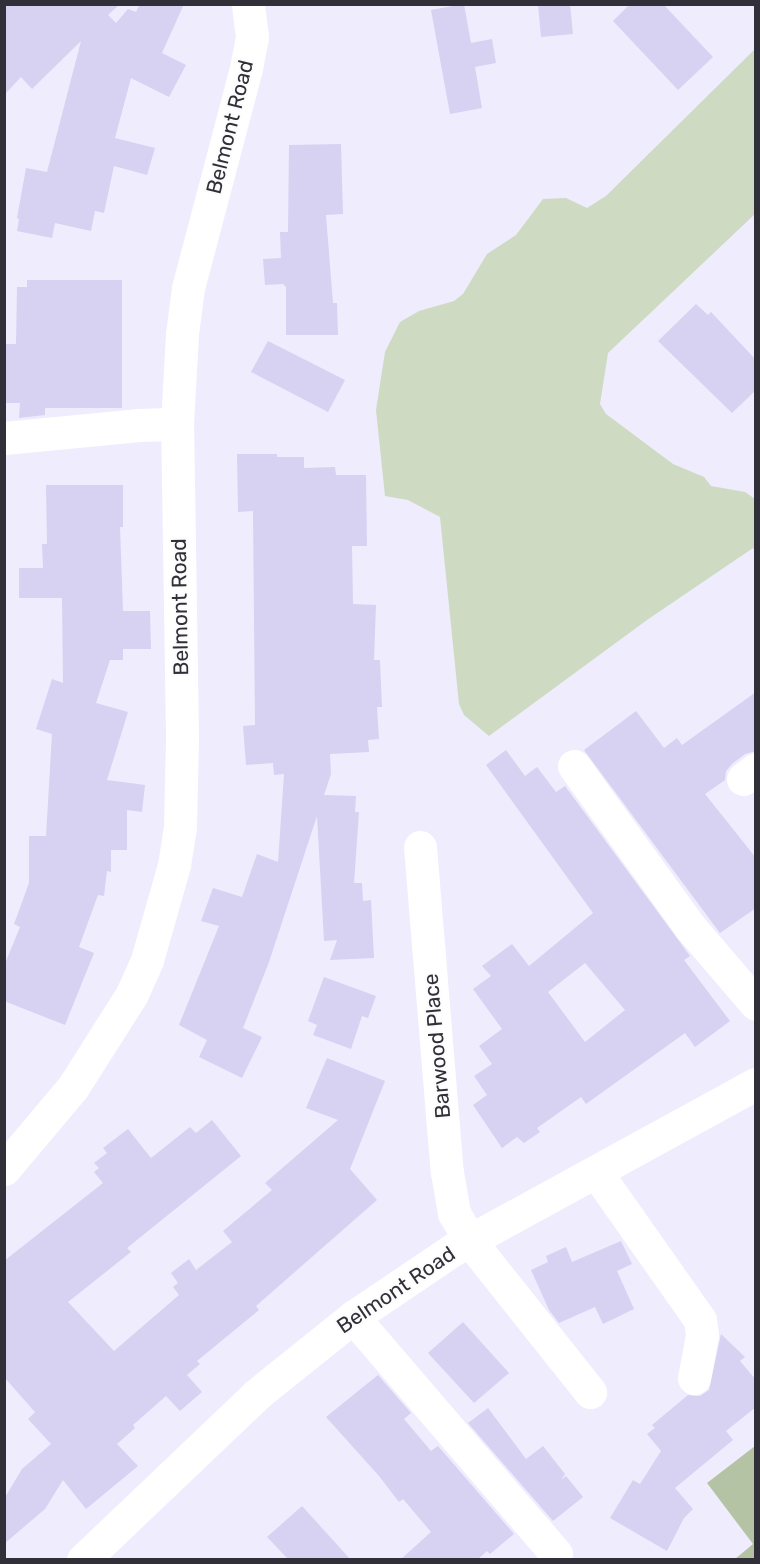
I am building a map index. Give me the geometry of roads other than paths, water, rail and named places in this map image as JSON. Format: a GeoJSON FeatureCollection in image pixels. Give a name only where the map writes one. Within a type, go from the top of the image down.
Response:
{"type":"FeatureCollection","features":[{"type":"Feature","properties":{"kind":"street","name":"Belmont Road"},"geometry":{"type":"LineString","coordinates":[[4,1169],[73,1087],[132,994],[147,960],[174,865],[180,827],[182,736],[177,424],[182,334],[188,288],[246,68],[252,37],[248,4]]}},
{"type":"Feature","properties":{"kind":"street"},"geometry":{"type":"LineString","coordinates":[[4,438],[139,425],[177,424]]}},
{"type":"Feature","properties":{"kind":"street"},"geometry":{"type":"LineString","coordinates":[[574,766],[690,927],[756,1004]]}},
{"type":"Feature","properties":{"kind":"street","name":"Barwood Place"},"geometry":{"type":"LineString","coordinates":[[420,847],[450,1197],[454,1213],[470,1241],[590,1392]]}},
{"type":"Feature","properties":{"kind":"street","name":"Belmont Road"},"geometry":{"type":"LineString","coordinates":[[83,1560],[256,1395],[353,1317],[470,1241],[756,1084]]}},
{"type":"Feature","properties":{"kind":"street"},"geometry":{"type":"LineString","coordinates":[[596,1172],[700,1320],[702,1335],[694,1378]]}},
{"type":"Feature","properties":{"kind":"street"},"geometry":{"type":"LineString","coordinates":[[353,1317],[556,1554]]}}]}
